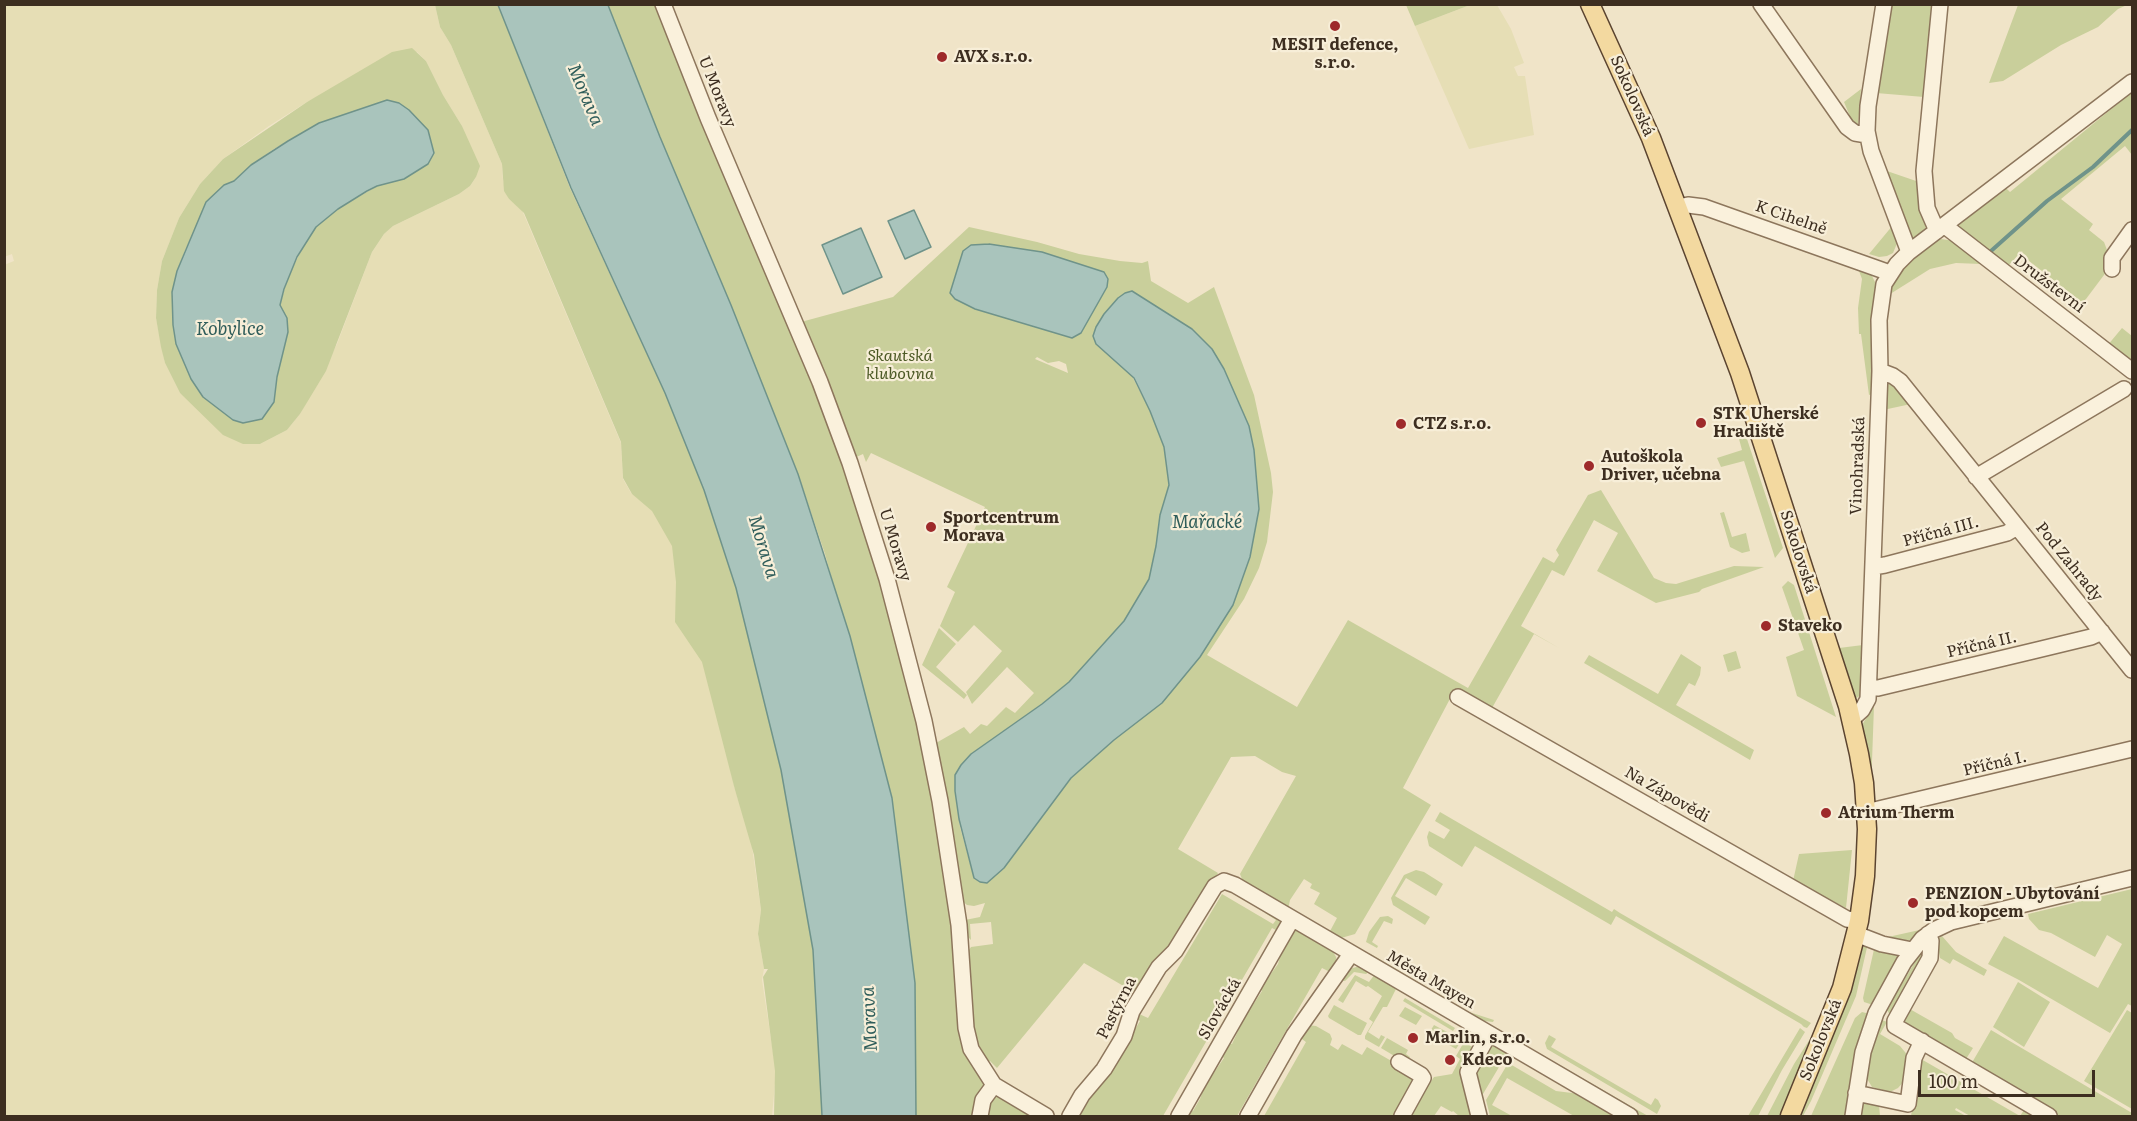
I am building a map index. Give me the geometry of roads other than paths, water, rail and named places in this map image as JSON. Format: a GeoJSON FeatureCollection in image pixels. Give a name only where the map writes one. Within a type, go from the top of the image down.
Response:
{"type":"FeatureCollection","features":[{"type":"Feature","properties":{"kind":"main road","name":"Sokolovská"},"geometry":{"type":"LineString","coordinates":[[1590,4],[1645,123],[1740,373],[1852,719],[1862,768],[1866,812],[1866,858],[1858,928],[1835,1006],[1790,1116]]}},
{"type":"Feature","properties":{"kind":"street","name":"U Moravy"},"geometry":{"type":"LineString","coordinates":[[663,4],[708,118],[820,382],[884,568],[903,633],[940,801],[959,925],[968,1039],[975,1057],[994,1085]]}},
{"type":"Feature","properties":{"kind":"street"},"geometry":{"type":"LineString","coordinates":[[1761,4],[1847,127],[1855,133],[1868,135]]}},
{"type":"Feature","properties":{"kind":"street"},"geometry":{"type":"LineString","coordinates":[[1884,4],[1868,106],[1868,135],[1871,151],[1909,252]]}},
{"type":"Feature","properties":{"kind":"street"},"geometry":{"type":"LineString","coordinates":[[1940,4],[1924,171],[1927,208],[1941,228]]}},
{"type":"Feature","properties":{"kind":"street","name":"Vinohradská"},"geometry":{"type":"LineString","coordinates":[[1852,719],[1860,714],[1867,704],[1873,688],[1873,567],[1882,291],[1890,273],[1909,252],[2133,82]]}},
{"type":"Feature","properties":{"kind":"street","name":"K Cihelně"},"geometry":{"type":"LineString","coordinates":[[1678,207],[1701,206],[1890,273]]}},
{"type":"Feature","properties":{"kind":"street","name":"Družstevní"},"geometry":{"type":"LineString","coordinates":[[1941,228],[2133,371]]}},
{"type":"Feature","properties":{"kind":"street"},"geometry":{"type":"LineString","coordinates":[[2112,269],[2112,258],[2133,230]]}},
{"type":"Feature","properties":{"kind":"street","name":"Pod Zahrady"},"geometry":{"type":"LineString","coordinates":[[1880,371],[1900,381],[2133,670]]}},
{"type":"Feature","properties":{"kind":"street"},"geometry":{"type":"LineString","coordinates":[[1976,477],[2124,388]]}},
{"type":"Feature","properties":{"kind":"street","name":"Příčná III."},"geometry":{"type":"LineString","coordinates":[[1873,567],[2007,533],[2017,527]]}},
{"type":"Feature","properties":{"kind":"street","name":"Příčná II."},"geometry":{"type":"LineString","coordinates":[[1873,688],[2091,637],[2102,632]]}},
{"type":"Feature","properties":{"kind":"street","name":"Na Zápovědi"},"geometry":{"type":"LineString","coordinates":[[1458,697],[1847,919],[1882,944],[1912,950]]}},
{"type":"Feature","properties":{"kind":"street","name":"Příčná I."},"geometry":{"type":"LineString","coordinates":[[1866,812],[2133,749]]}},
{"type":"Feature","properties":{"kind":"street"},"geometry":{"type":"LineString","coordinates":[[1853,1116],[1863,1052],[1876,1013],[1912,950],[1928,934],[1951,922],[2133,878]]}},
{"type":"Feature","properties":{"kind":"street","name":"Města Mayen"},"geometry":{"type":"LineString","coordinates":[[1215,886],[1220,881],[1231,882],[1630,1116]]}},
{"type":"Feature","properties":{"kind":"street","name":"Pastýrna"},"geometry":{"type":"LineString","coordinates":[[1070,1116],[1082,1095],[1104,1069],[1124,1036],[1132,1011],[1159,967],[1175,951],[1215,886]]}},
{"type":"Feature","properties":{"kind":"street","name":"Slovácká"},"geometry":{"type":"LineString","coordinates":[[1179,1116],[1292,919]]}},
{"type":"Feature","properties":{"kind":"street"},"geometry":{"type":"LineString","coordinates":[[1928,934],[1931,940],[1930,958],[1894,1021],[1895,1026],[2049,1116]]}},
{"type":"Feature","properties":{"kind":"street"},"geometry":{"type":"LineString","coordinates":[[1248,1116],[1294,1035],[1351,954]]}},
{"type":"Feature","properties":{"kind":"street"},"geometry":{"type":"LineString","coordinates":[[1479,1116],[1468,1072],[1489,1034]]}},
{"type":"Feature","properties":{"kind":"street"},"geometry":{"type":"LineString","coordinates":[[1856,1093],[1908,1104],[1914,1058],[1922,1041]]}},
{"type":"Feature","properties":{"kind":"street"},"geometry":{"type":"LineString","coordinates":[[1399,1062],[1423,1078],[1402,1116]]}},
{"type":"Feature","properties":{"kind":"street"},"geometry":{"type":"LineString","coordinates":[[980,1116],[983,1100],[994,1085],[1046,1116]]}},
{"type":"Feature","properties":{"kind":"water","name":"Morava"},"geometry":{"type":"Polygon","coordinates":[[[498,5],[608,5],[798,474],[850,636],[892,798],[915,983],[916,1116],[822,1116],[813,950],[781,770],[736,588],[704,490],[665,393],[571,188],[498,5]]]}},
{"type":"Feature","properties":{"kind":"water","name":"Kobylice"},"geometry":{"type":"Polygon","coordinates":[[[387,100],[399,103],[409,110],[428,130],[434,153],[428,164],[404,179],[367,191],[338,209],[316,227],[297,257],[280,305],[287,318],[288,332],[277,377],[274,402],[262,419],[243,423],[233,420],[203,397],[191,379],[176,344],[173,325],[172,292],[177,271],[206,202],[251,165],[319,123],[387,100]]]}},
{"type":"Feature","properties":{"kind":"water"},"geometry":{"type":"Polygon","coordinates":[[[914,210],[931,247],[905,259],[888,221],[914,210]]]}},
{"type":"Feature","properties":{"kind":"water"},"geometry":{"type":"Polygon","coordinates":[[[861,228],[882,277],[843,294],[822,245],[861,228]]]}},
{"type":"Feature","properties":{"kind":"water"},"geometry":{"type":"Polygon","coordinates":[[[989,244],[1042,252],[1104,272],[1108,279],[1107,287],[1081,333],[1072,338],[975,309],[955,299],[950,293],[963,251],[971,245],[989,244]]]}},
{"type":"Feature","properties":{"kind":"water","name":"Mařacké"},"geometry":{"type":"Polygon","coordinates":[[[1132,291],[1192,329],[1212,349],[1224,369],[1249,426],[1254,450],[1259,509],[1250,557],[1233,605],[1200,657],[1162,703],[1114,740],[1071,778],[1004,868],[987,883],[980,882],[974,878],[959,819],[955,775],[971,754],[1069,682],[1124,621],[1149,579],[1160,515],[1169,485],[1164,447],[1134,378],[1096,344],[1093,336],[1104,314],[1118,298],[1132,291]]]}},
{"type":"Feature","properties":{"kind":"waterway"},"geometry":{"type":"LineString","coordinates":[[1991,251],[2047,201],[2093,167],[2132,130]]}},
{"type":"Feature","properties":{"kind":"place","name":"MESIT defence, s.r.o."},"geometry":{"type":"Point","coordinates":[1335,26]}},
{"type":"Feature","properties":{"kind":"place","name":"AVX s.r.o."},"geometry":{"type":"Point","coordinates":[942,57]}},
{"type":"Feature","properties":{"kind":"place","name":"STK Uherské Hradiště"},"geometry":{"type":"Point","coordinates":[1701,423]}},
{"type":"Feature","properties":{"kind":"place","name":"CTZ s.r.o."},"geometry":{"type":"Point","coordinates":[1401,424]}},
{"type":"Feature","properties":{"kind":"place","name":"Autoškola Driver, učebna"},"geometry":{"type":"Point","coordinates":[1589,466]}},
{"type":"Feature","properties":{"kind":"place","name":"Sportcentrum Morava"},"geometry":{"type":"Point","coordinates":[931,527]}},
{"type":"Feature","properties":{"kind":"place","name":"Staveko"},"geometry":{"type":"Point","coordinates":[1766,626]}},
{"type":"Feature","properties":{"kind":"place","name":"Atrium Therm"},"geometry":{"type":"Point","coordinates":[1826,813]}},
{"type":"Feature","properties":{"kind":"place","name":"PENZION - Ubytování pod kopcem"},"geometry":{"type":"Point","coordinates":[1913,903]}},
{"type":"Feature","properties":{"kind":"place","name":"Marlin, s.r.o."},"geometry":{"type":"Point","coordinates":[1413,1038]}},
{"type":"Feature","properties":{"kind":"place","name":"Kdeco"},"geometry":{"type":"Point","coordinates":[1450,1060]}},
{"type":"Feature","properties":{"kind":"park label","name":"Skautská klubovna"},"geometry":{"type":"Point","coordinates":[900,365]}}]}
